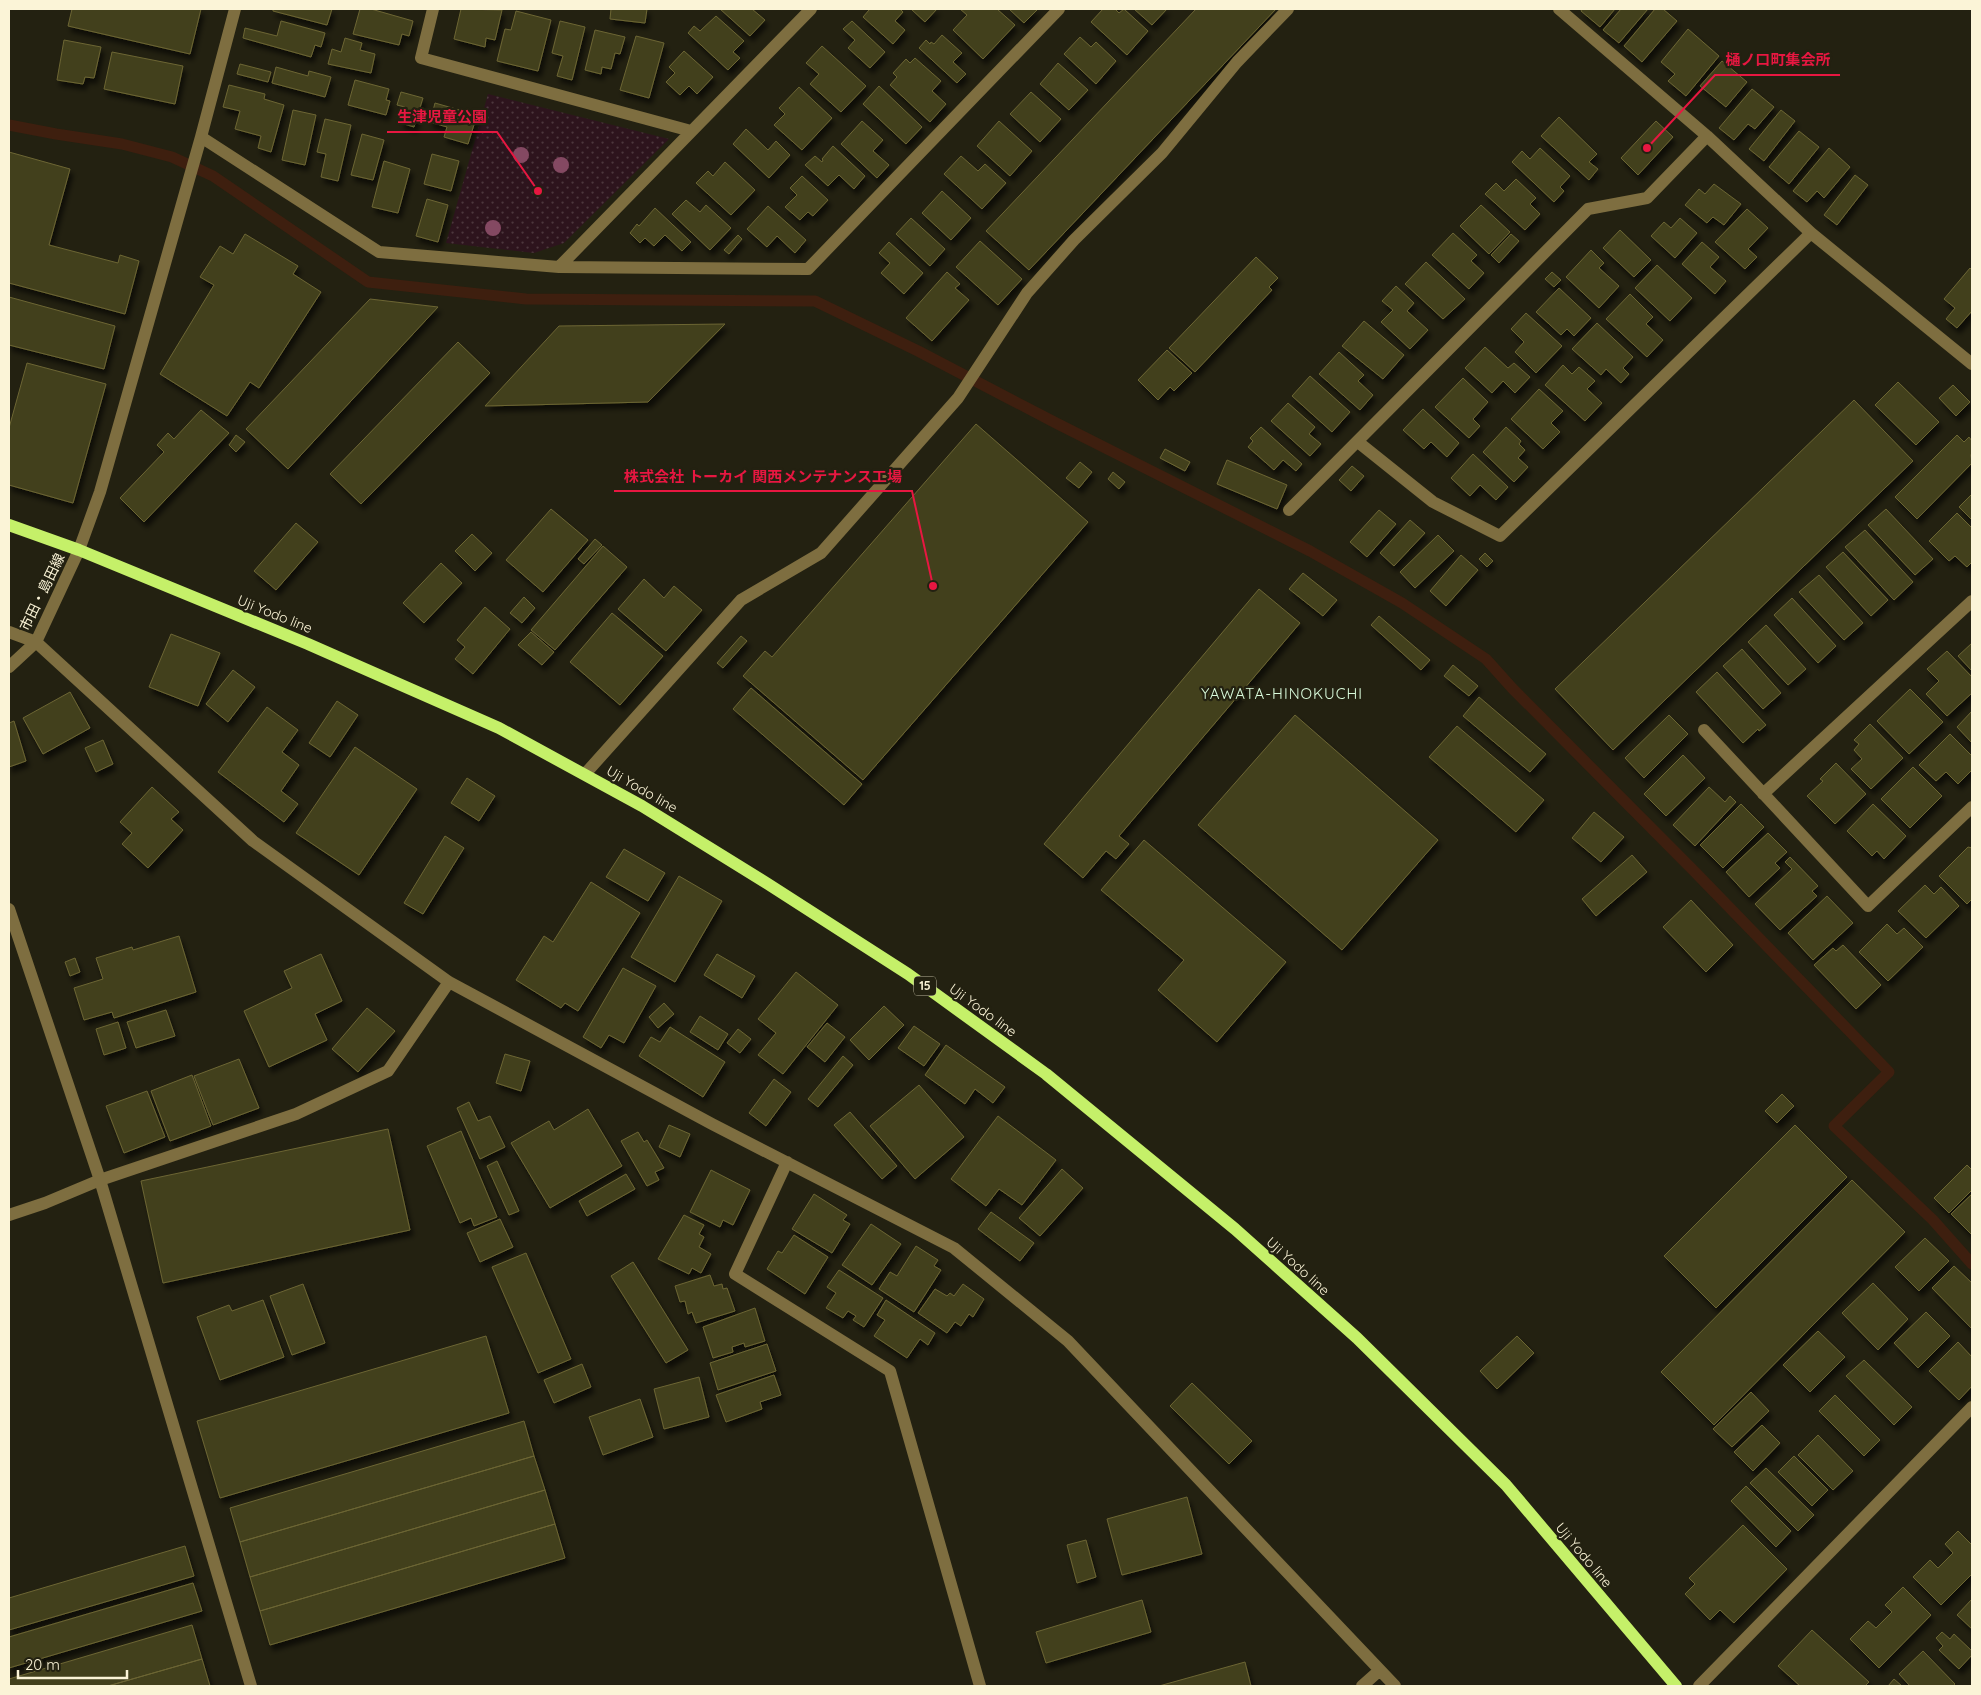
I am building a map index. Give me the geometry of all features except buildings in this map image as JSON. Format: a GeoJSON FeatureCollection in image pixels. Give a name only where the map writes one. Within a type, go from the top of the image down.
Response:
{"type":"FeatureCollection","features":[{"type":"Feature","properties":{"kind":"main road","name":"Uji Yodo line"},"geometry":{"type":"LineString","coordinates":[[9,525],[79,550],[308,644],[490,724],[642,806],[752,873],[908,974],[1046,1074],[1235,1229],[1357,1338],[1506,1485],[1676,1686]]}},
{"type":"Feature","properties":{"kind":"street","name":"市田・島田線"},"geometry":{"type":"LineString","coordinates":[[9,667],[36,642],[79,550],[100,492],[201,137],[235,9]]}},
{"type":"Feature","properties":{"kind":"street"},"geometry":{"type":"LineString","coordinates":[[433,9],[421,58],[691,131]]}},
{"type":"Feature","properties":{"kind":"street"},"geometry":{"type":"LineString","coordinates":[[558,267],[810,9]]}},
{"type":"Feature","properties":{"kind":"street"},"geometry":{"type":"LineString","coordinates":[[201,137],[379,252],[558,267],[808,269],[1059,9]]}},
{"type":"Feature","properties":{"kind":"street"},"geometry":{"type":"LineString","coordinates":[[585,774],[741,600],[821,553],[958,398],[1027,293],[1074,240],[1162,152],[1237,62],[1288,9]]}},
{"type":"Feature","properties":{"kind":"street"},"geometry":{"type":"LineString","coordinates":[[1559,9],[1707,136],[1811,233],[1972,364]]}},
{"type":"Feature","properties":{"kind":"street"},"geometry":{"type":"LineString","coordinates":[[1289,510],[1588,209],[1647,198],[1707,136]]}},
{"type":"Feature","properties":{"kind":"street"},"geometry":{"type":"LineString","coordinates":[[1358,442],[1433,502],[1500,536],[1811,233]]}},
{"type":"Feature","properties":{"kind":"street"},"geometry":{"type":"LineString","coordinates":[[1764,794],[1972,601]]}},
{"type":"Feature","properties":{"kind":"street"},"geometry":{"type":"LineString","coordinates":[[9,632],[36,642],[253,841],[450,982],[712,1124],[954,1248],[1068,1341],[1395,1686]]}},
{"type":"Feature","properties":{"kind":"street"},"geometry":{"type":"LineString","coordinates":[[1704,730],[1868,906],[1972,807]]}},
{"type":"Feature","properties":{"kind":"street"},"geometry":{"type":"LineString","coordinates":[[9,909],[100,1180],[251,1686]]}},
{"type":"Feature","properties":{"kind":"street"},"geometry":{"type":"LineString","coordinates":[[9,1215],[45,1203],[100,1180],[296,1114],[388,1071],[450,982]]}},
{"type":"Feature","properties":{"kind":"street"},"geometry":{"type":"LineString","coordinates":[[787,1162],[735,1274],[890,1371],[980,1686]]}},
{"type":"Feature","properties":{"kind":"street"},"geometry":{"type":"LineString","coordinates":[[1699,1686],[1972,1407]]}},
{"type":"Feature","properties":{"kind":"street"},"geometry":{"type":"LineString","coordinates":[[1362,1686],[1380,1670]]}},
{"type":"Feature","properties":{"kind":"shaded area"},"geometry":{"type":"Polygon","coordinates":[[[488,94],[669,139],[564,243],[534,253],[446,243],[488,94]]]}},
{"type":"Feature","properties":{"kind":"waterway"},"geometry":{"type":"LineString","coordinates":[[9,125],[122,144],[172,157],[213,176],[368,282],[526,299],[815,301],[918,351],[1310,551],[1402,603],[1486,659],[1512,688],[1695,872],[1889,1072],[1834,1126],[1933,1220],[1972,1264]]}},
{"type":"Feature","properties":{"kind":"place","name":"樋ノ口町集会所"},"geometry":{"type":"Point","coordinates":[1647,148]}},
{"type":"Feature","properties":{"kind":"place","name":"生津児童公園"},"geometry":{"type":"Point","coordinates":[538,191]}},
{"type":"Feature","properties":{"kind":"place","name":"株式会社 トーカイ 関西メンテナンス工場"},"geometry":{"type":"Point","coordinates":[933,586]}},
{"type":"Feature","properties":{"kind":"district","name":"YAWATA-HINOKUCHI"},"geometry":{"type":"Point","coordinates":[1282,694]}}]}
